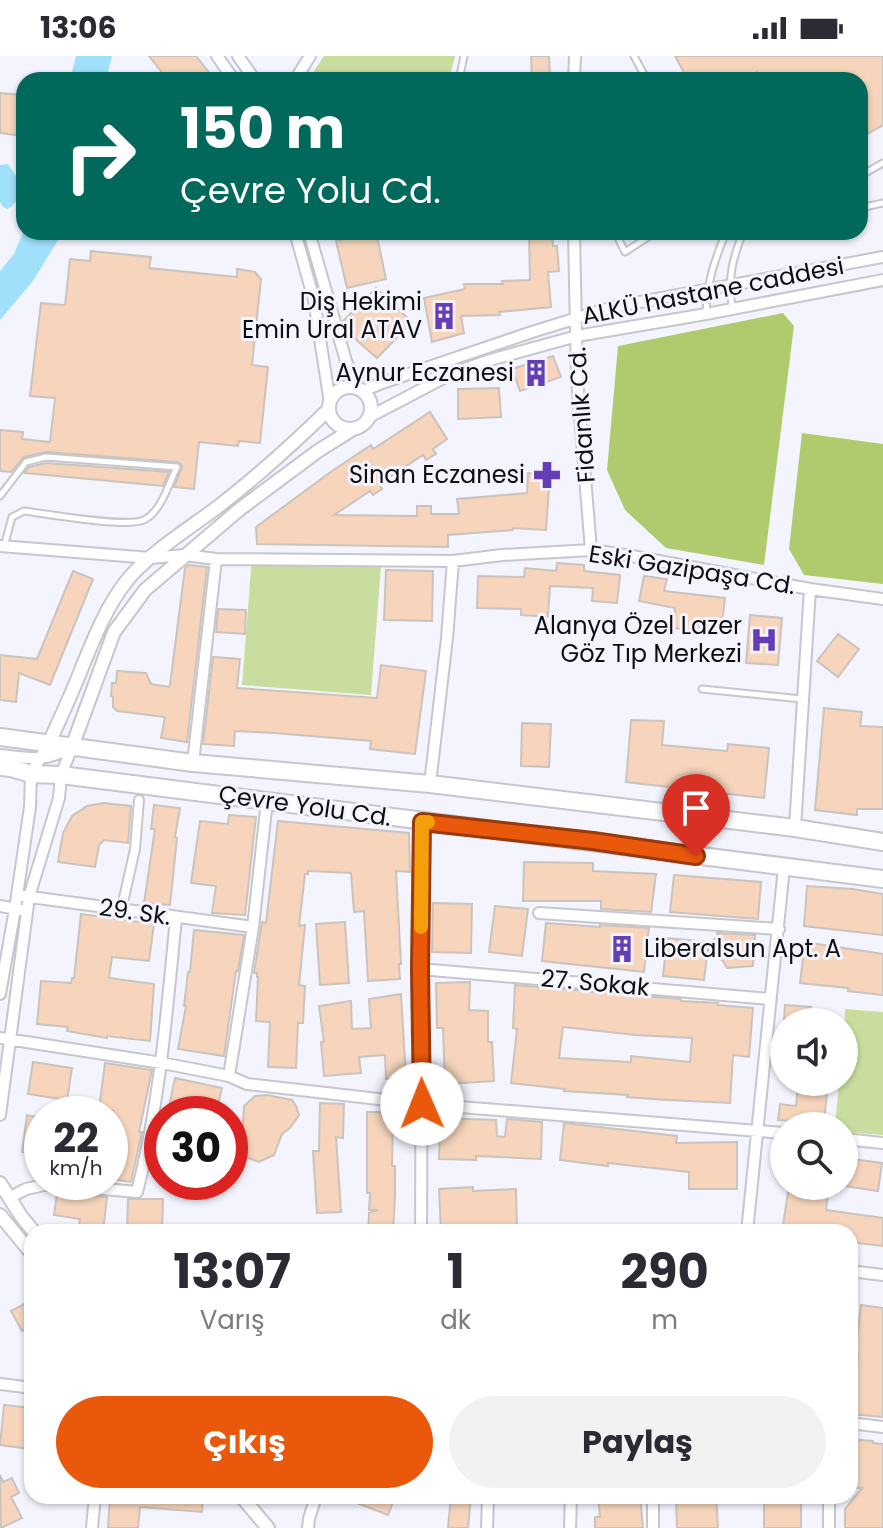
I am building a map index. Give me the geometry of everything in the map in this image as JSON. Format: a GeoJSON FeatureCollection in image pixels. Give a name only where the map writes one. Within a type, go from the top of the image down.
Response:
{"type":"FeatureCollection","features":[{"type":"Feature","properties":{"kind":"highway","name":"Çevre Yolu Cd."},"geometry":{"type":"LineString","coordinates":[[0,737],[193,763],[430,784],[795,828],[883,842]]}},
{"type":"Feature","properties":{"kind":"highway","name":"Çevre Yolu Cd."},"geometry":{"type":"LineString","coordinates":[[0,767],[35,766],[61,775],[883,879]]}},
{"type":"Feature","properties":{"kind":"street"},"geometry":{"type":"LineString","coordinates":[[297,240],[314,300],[331,416],[340,426],[353,429]]}},
{"type":"Feature","properties":{"kind":"street"},"geometry":{"type":"LineString","coordinates":[[311,240],[346,361],[371,403],[369,417]]}},
{"type":"Feature","properties":{"kind":"street","name":"Fidanlık Cd."},"geometry":{"type":"LineString","coordinates":[[574,240],[577,379],[591,550]]}},
{"type":"Feature","properties":{"kind":"street","name":"ALKÜ hastane caddesi"},"geometry":{"type":"LineString","coordinates":[[361,390],[613,307],[883,257]]}},
{"type":"Feature","properties":{"kind":"street"},"geometry":{"type":"LineString","coordinates":[[0,1115],[5,1038],[29,897],[59,798],[61,775],[114,632],[145,590],[240,509],[318,451],[360,427],[369,417],[453,373],[577,336],[883,280]]}},
{"type":"Feature","properties":{"kind":"street"},"geometry":{"type":"LineString","coordinates":[[0,994],[35,766],[49,743],[112,602],[127,580],[151,558],[273,462],[330,406],[335,394],[344,388],[361,390]]}},
{"type":"Feature","properties":{"kind":"street","name":"Eski Gazipaşa Cd."},"geometry":{"type":"LineString","coordinates":[[2,547],[151,558],[185,555],[216,559],[453,561],[591,550],[883,599]]}},
{"type":"Feature","properties":{"kind":"street"},"geometry":{"type":"LineString","coordinates":[[193,763],[216,559]]}},
{"type":"Feature","properties":{"kind":"street"},"geometry":{"type":"LineString","coordinates":[[430,784],[453,561]]}},
{"type":"Feature","properties":{"kind":"street"},"geometry":{"type":"LineString","coordinates":[[795,828],[810,589]]}},
{"type":"Feature","properties":{"kind":"street"},"geometry":{"type":"LineString","coordinates":[[0,755],[35,766],[72,747]]}},
{"type":"Feature","properties":{"kind":"street"},"geometry":{"type":"LineString","coordinates":[[124,898],[135,849],[139,800]]}},
{"type":"Feature","properties":{"kind":"street"},"geometry":{"type":"LineString","coordinates":[[229,1076],[253,927],[267,801]]}},
{"type":"Feature","properties":{"kind":"street"},"geometry":{"type":"LineString","coordinates":[[421,1224],[422,822]]}},
{"type":"Feature","properties":{"kind":"street"},"geometry":{"type":"LineString","coordinates":[[748,1224],[784,867]]}},
{"type":"Feature","properties":{"kind":"street","name":"29. Sk."},"geometry":{"type":"LineString","coordinates":[[17,895],[253,927]]}},
{"type":"Feature","properties":{"kind":"street"},"geometry":{"type":"LineString","coordinates":[[0,906],[28,911]]}},
{"type":"Feature","properties":{"kind":"street"},"geometry":{"type":"LineString","coordinates":[[539,913],[779,929]]}},
{"type":"Feature","properties":{"kind":"street"},"geometry":{"type":"LineString","coordinates":[[9,1198],[26,1189],[49,1184],[137,1192],[162,1063],[176,918]]}},
{"type":"Feature","properties":{"kind":"street","name":"27. Sokak"},"geometry":{"type":"LineString","coordinates":[[420,969],[770,999]]}},
{"type":"Feature","properties":{"kind":"street"},"geometry":{"type":"LineString","coordinates":[[5,1038],[162,1063],[229,1076],[247,1084],[422,1104],[770,1132]]}},
{"type":"Feature","properties":{"kind":"street"},"geometry":{"type":"LineString","coordinates":[[858,1140],[883,1143]]}},
{"type":"Feature","properties":{"kind":"street"},"geometry":{"type":"LineString","coordinates":[[0,1183],[28,1224]]}},
{"type":"Feature","properties":{"kind":"street"},"geometry":{"type":"LineString","coordinates":[[0,1215],[24,1244]]}},
{"type":"Feature","properties":{"kind":"street"},"geometry":{"type":"LineString","coordinates":[[858,1272],[883,1275]]}},
{"type":"Feature","properties":{"kind":"street"},"geometry":{"type":"LineString","coordinates":[[0,1384],[24,1387]]}},
{"type":"Feature","properties":{"kind":"street"},"geometry":{"type":"LineString","coordinates":[[858,1424],[883,1427]]}},
{"type":"Feature","properties":{"kind":"street"},"geometry":{"type":"LineString","coordinates":[[92,1528],[94,1504]]}},
{"type":"Feature","properties":{"kind":"street"},"geometry":{"type":"LineString","coordinates":[[248,1504],[268,1528]]}},
{"type":"Feature","properties":{"kind":"street"},"geometry":{"type":"LineString","coordinates":[[308,1528],[314,1504]]}},
{"type":"Feature","properties":{"kind":"street"},"geometry":{"type":"LineString","coordinates":[[487,1528],[488,1504]]}},
{"type":"Feature","properties":{"kind":"street"},"geometry":{"type":"LineString","coordinates":[[570,1528],[571,1504]]}},
{"type":"Feature","properties":{"kind":"street"},"geometry":{"type":"LineString","coordinates":[[653,1504],[653,1528]]}},
{"type":"Feature","properties":{"kind":"street"},"geometry":{"type":"LineString","coordinates":[[829,1504],[829,1528]]}},
{"type":"Feature","properties":{"kind":"lane"},"geometry":{"type":"LineString","coordinates":[[619,240],[625,252],[644,240]]}},
{"type":"Feature","properties":{"kind":"lane"},"geometry":{"type":"LineString","coordinates":[[706,314],[707,289],[723,240]]}},
{"type":"Feature","properties":{"kind":"lane"},"geometry":{"type":"LineString","coordinates":[[732,308],[729,286],[731,266],[740,240]]}},
{"type":"Feature","properties":{"kind":"lane"},"geometry":{"type":"LineString","coordinates":[[0,496],[26,462],[46,457],[177,467],[157,510],[143,521],[113,522],[24,511],[12,517],[2,547]]}},
{"type":"Feature","properties":{"kind":"lane"},"geometry":{"type":"LineString","coordinates":[[702,689],[803,699]]}},
{"type":"Feature","properties":{"kind":"green space"},"geometry":{"type":"Polygon","coordinates":[[[324,56],[455,56],[451,72],[313,72],[324,56]]]}},
{"type":"Feature","properties":{"kind":"green space"},"geometry":{"type":"Polygon","coordinates":[[[783,313],[794,326],[764,565],[666,548],[625,510],[607,470],[618,346],[783,313]]]}},
{"type":"Feature","properties":{"kind":"green space"},"geometry":{"type":"Polygon","coordinates":[[[802,433],[883,444],[883,584],[804,575],[789,549],[802,433]]]}},
{"type":"Feature","properties":{"kind":"green space"},"geometry":{"type":"Polygon","coordinates":[[[252,557],[381,566],[371,695],[242,685],[252,557]]]}},
{"type":"Feature","properties":{"kind":"green space"},"geometry":{"type":"Polygon","coordinates":[[[858,1010],[883,1012],[883,1135],[858,1133],[858,1112],[836,1112],[838,1096],[858,1096],[858,1010]]]}},
{"type":"Feature","properties":{"kind":"water"},"geometry":{"type":"Polygon","coordinates":[[[76,56],[112,56],[108,72],[72,72],[76,56]]]}},
{"type":"Feature","properties":{"kind":"water"},"geometry":{"type":"Polygon","coordinates":[[[8,164],[16,178],[16,200],[8,209],[0,202],[0,165],[8,164]]]}},
{"type":"Feature","properties":{"kind":"water"},"geometry":{"type":"Polygon","coordinates":[[[20,240],[58,240],[33,281],[0,320],[0,271],[14,254],[20,240]]]}},
{"type":"Feature","properties":{"kind":"building"},"geometry":{"type":"Polygon","coordinates":[[[149,56],[196,56],[209,72],[162,72],[149,56]]]}},
{"type":"Feature","properties":{"kind":"building"},"geometry":{"type":"Polygon","coordinates":[[[531,56],[549,56],[550,72],[532,72],[531,56]]]}},
{"type":"Feature","properties":{"kind":"building"},"geometry":{"type":"Polygon","coordinates":[[[675,56],[883,56],[883,125],[868,133],[868,72],[684,72],[675,56]]]}},
{"type":"Feature","properties":{"kind":"building"},"geometry":{"type":"Polygon","coordinates":[[[0,93],[16,94],[16,135],[0,133],[0,93]]]}},
{"type":"Feature","properties":{"kind":"building"},"geometry":{"type":"Polygon","coordinates":[[[378,240],[386,279],[347,288],[336,241],[378,240]]]}},
{"type":"Feature","properties":{"kind":"building"},"geometry":{"type":"Polygon","coordinates":[[[529,240],[553,240],[553,246],[557,246],[559,271],[548,272],[551,307],[499,312],[500,315],[461,316],[464,333],[432,342],[424,298],[465,289],[464,284],[530,280],[529,240]]]}},
{"type":"Feature","properties":{"kind":"building"},"geometry":{"type":"Polygon","coordinates":[[[91,251],[151,257],[149,268],[237,277],[237,269],[255,272],[261,279],[252,365],[268,367],[260,443],[239,441],[238,446],[199,442],[194,489],[174,487],[182,467],[177,462],[46,452],[24,457],[11,472],[0,471],[0,430],[23,432],[22,439],[50,442],[55,398],[30,396],[41,303],[65,305],[70,259],[90,261],[91,251]]]}},
{"type":"Feature","properties":{"kind":"building"},"geometry":{"type":"Polygon","coordinates":[[[376,288],[412,322],[377,358],[345,330],[343,321],[376,288]]]}},
{"type":"Feature","properties":{"kind":"building","name":"Aynur Eczanesi"},"geometry":{"type":"Polygon","coordinates":[[[553,356],[561,377],[520,391],[512,369],[553,356]]]}},
{"type":"Feature","properties":{"kind":"building"},"geometry":{"type":"Polygon","coordinates":[[[499,388],[501,417],[458,419],[458,389],[499,388]]]}},
{"type":"Feature","properties":{"kind":"building"},"geometry":{"type":"Polygon","coordinates":[[[430,412],[447,439],[433,449],[436,454],[426,460],[423,455],[379,484],[382,489],[373,495],[370,491],[334,515],[417,516],[417,506],[431,506],[431,514],[459,514],[457,499],[527,493],[528,473],[550,474],[546,530],[513,528],[448,535],[448,547],[257,544],[256,527],[371,445],[373,449],[430,412]]]}},
{"type":"Feature","properties":{"kind":"building"},"geometry":{"type":"Polygon","coordinates":[[[46,463],[169,472],[163,486],[24,473],[29,467],[46,463]]]}},
{"type":"Feature","properties":{"kind":"building"},"geometry":{"type":"Polygon","coordinates":[[[557,563],[584,565],[584,571],[620,575],[617,603],[592,601],[593,588],[550,586],[548,617],[521,615],[521,609],[477,608],[478,576],[524,577],[525,568],[556,571],[557,563]]]}},
{"type":"Feature","properties":{"kind":"building"},"geometry":{"type":"Polygon","coordinates":[[[189,565],[207,567],[187,742],[161,738],[165,717],[117,711],[111,696],[117,671],[146,673],[151,684],[169,687],[185,568],[189,565]]]}},
{"type":"Feature","properties":{"kind":"building"},"geometry":{"type":"Polygon","coordinates":[[[386,570],[433,571],[432,621],[384,620],[386,570]]]}},
{"type":"Feature","properties":{"kind":"building"},"geometry":{"type":"Polygon","coordinates":[[[73,571],[93,579],[50,685],[19,673],[16,702],[0,700],[0,655],[37,659],[73,571]]]}},
{"type":"Feature","properties":{"kind":"building"},"geometry":{"type":"Polygon","coordinates":[[[644,576],[667,579],[664,591],[725,598],[721,633],[673,628],[675,608],[639,601],[644,576]]]}},
{"type":"Feature","properties":{"kind":"building"},"geometry":{"type":"Polygon","coordinates":[[[218,609],[246,610],[245,634],[216,632],[218,609]]]}},
{"type":"Feature","properties":{"kind":"building","name":"Alanya Özel Lazer Göz Tıp Merkezi"},"geometry":{"type":"Polygon","coordinates":[[[750,615],[782,618],[778,665],[746,663],[750,615]]]}},
{"type":"Feature","properties":{"kind":"building"},"geometry":{"type":"Polygon","coordinates":[[[838,634],[859,649],[838,677],[817,661],[838,634]]]}},
{"type":"Feature","properties":{"kind":"building"},"geometry":{"type":"Polygon","coordinates":[[[213,657],[240,659],[237,688],[377,698],[381,665],[426,671],[415,754],[370,749],[371,741],[235,731],[234,746],[203,744],[213,657]]]}},
{"type":"Feature","properties":{"kind":"building"},"geometry":{"type":"Polygon","coordinates":[[[824,708],[862,712],[860,726],[883,727],[883,809],[857,809],[857,815],[815,810],[824,708]]]}},
{"type":"Feature","properties":{"kind":"building"},"geometry":{"type":"Polygon","coordinates":[[[631,720],[664,721],[662,745],[727,751],[728,744],[769,748],[764,798],[626,782],[631,720]]]}},
{"type":"Feature","properties":{"kind":"building"},"geometry":{"type":"Polygon","coordinates":[[[522,723],[551,724],[549,767],[521,766],[522,723]]]}},
{"type":"Feature","properties":{"kind":"building"},"geometry":{"type":"Polygon","coordinates":[[[104,803],[131,806],[128,843],[104,840],[99,845],[95,867],[58,862],[63,833],[72,816],[87,806],[104,803]]]}},
{"type":"Feature","properties":{"kind":"building"},"geometry":{"type":"Polygon","coordinates":[[[154,805],[180,808],[170,905],[144,903],[155,829],[151,829],[154,805]]]}},
{"type":"Feature","properties":{"kind":"building"},"geometry":{"type":"Polygon","coordinates":[[[229,815],[256,817],[245,915],[212,913],[216,886],[191,883],[200,821],[228,824],[229,815]]]}},
{"type":"Feature","properties":{"kind":"building"},"geometry":{"type":"Polygon","coordinates":[[[278,821],[409,833],[410,872],[396,871],[400,979],[368,981],[364,911],[354,912],[351,873],[308,871],[305,874],[299,926],[305,925],[299,985],[305,986],[303,1023],[298,1023],[296,1068],[268,1067],[270,1022],[256,1021],[258,977],[254,973],[262,922],[266,923],[278,821]]]}},
{"type":"Feature","properties":{"kind":"building"},"geometry":{"type":"Polygon","coordinates":[[[524,862],[593,863],[593,871],[656,874],[651,912],[601,909],[601,901],[523,901],[524,862]]]}},
{"type":"Feature","properties":{"kind":"building"},"geometry":{"type":"Polygon","coordinates":[[[674,875],[761,882],[758,919],[670,912],[674,875]]]}},
{"type":"Feature","properties":{"kind":"building"},"geometry":{"type":"Polygon","coordinates":[[[807,886],[883,894],[883,935],[804,926],[807,886]]]}},
{"type":"Feature","properties":{"kind":"building"},"geometry":{"type":"Polygon","coordinates":[[[433,903],[472,904],[471,953],[432,952],[433,903]]]}},
{"type":"Feature","properties":{"kind":"building"},"geometry":{"type":"Polygon","coordinates":[[[495,906],[528,909],[522,956],[489,952],[495,906]]]}},
{"type":"Feature","properties":{"kind":"building"},"geometry":{"type":"Polygon","coordinates":[[[81,914],[154,924],[149,961],[112,957],[109,978],[154,984],[150,1041],[107,1038],[67,1031],[68,1027],[37,1024],[41,981],[71,983],[74,978],[81,914]]]}},
{"type":"Feature","properties":{"kind":"building"},"geometry":{"type":"Polygon","coordinates":[[[345,922],[349,983],[320,985],[316,924],[345,922]]]}},
{"type":"Feature","properties":{"kind":"building"},"geometry":{"type":"Polygon","coordinates":[[[546,923],[649,928],[644,972],[542,961],[546,923]]]}},
{"type":"Feature","properties":{"kind":"building"},"geometry":{"type":"Polygon","coordinates":[[[194,930],[244,935],[224,1056],[178,1049],[194,930]]]}},
{"type":"Feature","properties":{"kind":"building"},"geometry":{"type":"Polygon","coordinates":[[[717,933],[755,935],[753,966],[727,968],[708,949],[704,980],[663,976],[667,938],[709,942],[708,945],[718,936],[717,933]]]}},
{"type":"Feature","properties":{"kind":"building"},"geometry":{"type":"Polygon","coordinates":[[[805,942],[883,954],[883,995],[800,983],[805,942]]]}},
{"type":"Feature","properties":{"kind":"building"},"geometry":{"type":"Polygon","coordinates":[[[470,982],[469,1010],[488,1011],[488,1042],[492,1042],[494,1081],[445,1084],[443,1028],[437,1028],[436,983],[470,982]]]}},
{"type":"Feature","properties":{"kind":"building"},"geometry":{"type":"Polygon","coordinates":[[[515,985],[753,1008],[749,1057],[733,1055],[730,1103],[627,1097],[511,1083],[517,1029],[513,1028],[515,985]],[[563,1027],[559,1058],[631,1062],[631,1056],[690,1062],[692,1038],[563,1027]]]}},
{"type":"Feature","properties":{"kind":"building"},"geometry":{"type":"Polygon","coordinates":[[[401,994],[406,1078],[386,1079],[385,1055],[359,1057],[361,1073],[324,1076],[321,1042],[324,1042],[319,1006],[351,1001],[352,1029],[371,1028],[369,999],[401,994]]]}},
{"type":"Feature","properties":{"kind":"building"},"geometry":{"type":"Polygon","coordinates":[[[785,1005],[811,1007],[811,1008],[785,1008],[785,1005]]]}},
{"type":"Feature","properties":{"kind":"building"},"geometry":{"type":"Polygon","coordinates":[[[33,1062],[72,1068],[68,1096],[28,1094],[33,1062]]]}},
{"type":"Feature","properties":{"kind":"building"},"geometry":{"type":"Polygon","coordinates":[[[105,1063],[152,1070],[147,1096],[144,1096],[139,1132],[142,1132],[131,1182],[128,1182],[128,1096],[101,1096],[105,1063]]]}},
{"type":"Feature","properties":{"kind":"building"},"geometry":{"type":"Polygon","coordinates":[[[175,1078],[222,1088],[220,1096],[171,1096],[175,1078]]]}},
{"type":"Feature","properties":{"kind":"building"},"geometry":{"type":"Polygon","coordinates":[[[255,1096],[292,1100],[299,1115],[282,1134],[274,1155],[259,1162],[248,1158],[248,1102],[255,1096]]]}},
{"type":"Feature","properties":{"kind":"building"},"geometry":{"type":"Polygon","coordinates":[[[797,1096],[827,1096],[825,1112],[779,1112],[780,1104],[796,1106],[797,1096]]]}},
{"type":"Feature","properties":{"kind":"building"},"geometry":{"type":"Polygon","coordinates":[[[320,1103],[344,1104],[343,1138],[336,1137],[341,1212],[317,1213],[313,1151],[319,1151],[320,1103]]]}},
{"type":"Feature","properties":{"kind":"building"},"geometry":{"type":"Polygon","coordinates":[[[367,1112],[393,1112],[393,1224],[368,1224],[369,1213],[378,1210],[369,1210],[370,1193],[367,1193],[367,1112]]]}},
{"type":"Feature","properties":{"kind":"building"},"geometry":{"type":"Polygon","coordinates":[[[440,1118],[496,1120],[497,1136],[505,1137],[507,1119],[542,1122],[541,1159],[476,1156],[476,1160],[439,1159],[440,1118]]]}},
{"type":"Feature","properties":{"kind":"building"},"geometry":{"type":"Polygon","coordinates":[[[564,1123],[677,1136],[676,1143],[737,1142],[737,1189],[689,1189],[689,1172],[560,1160],[564,1123]]]}},
{"type":"Feature","properties":{"kind":"building"},"geometry":{"type":"Polygon","coordinates":[[[858,1160],[882,1163],[878,1191],[858,1188],[858,1160]]]}},
{"type":"Feature","properties":{"kind":"building"},"geometry":{"type":"Polygon","coordinates":[[[439,1189],[516,1189],[517,1224],[441,1224],[439,1189]]]}},
{"type":"Feature","properties":{"kind":"building"},"geometry":{"type":"Polygon","coordinates":[[[128,1199],[163,1200],[162,1224],[127,1224],[128,1199]]]}},
{"type":"Feature","properties":{"kind":"building"},"geometry":{"type":"Polygon","coordinates":[[[56,1200],[107,1200],[104,1224],[79,1224],[80,1219],[54,1215],[56,1200]]]}},
{"type":"Feature","properties":{"kind":"building"},"geometry":{"type":"Polygon","coordinates":[[[787,1200],[827,1200],[826,1210],[883,1218],[883,1246],[858,1243],[858,1224],[783,1224],[787,1200]]]}},
{"type":"Feature","properties":{"kind":"building"},"geometry":{"type":"Polygon","coordinates":[[[24,1304],[24,1330],[22,1331],[11,1311],[24,1304]]]}},
{"type":"Feature","properties":{"kind":"building"},"geometry":{"type":"Polygon","coordinates":[[[861,1305],[883,1308],[883,1417],[858,1415],[861,1305]]]}},
{"type":"Feature","properties":{"kind":"building"},"geometry":{"type":"Polygon","coordinates":[[[4,1405],[24,1407],[24,1448],[0,1445],[4,1405]]]}},
{"type":"Feature","properties":{"kind":"building"},"geometry":{"type":"Polygon","coordinates":[[[858,1440],[883,1444],[883,1528],[845,1528],[845,1509],[849,1504],[858,1504],[858,1493],[862,1488],[858,1488],[858,1440]]]}},
{"type":"Feature","properties":{"kind":"building"},"geometry":{"type":"Polygon","coordinates":[[[0,1475],[3,1482],[12,1478],[19,1493],[11,1497],[22,1518],[1,1528],[0,1475]]]}},
{"type":"Feature","properties":{"kind":"building"},"geometry":{"type":"Polygon","coordinates":[[[110,1504],[202,1504],[202,1512],[140,1507],[138,1528],[108,1528],[110,1504]]]}},
{"type":"Feature","properties":{"kind":"building"},"geometry":{"type":"Polygon","coordinates":[[[360,1504],[392,1504],[388,1515],[360,1504]]]}},
{"type":"Feature","properties":{"kind":"building"},"geometry":{"type":"Polygon","coordinates":[[[450,1504],[470,1504],[468,1528],[448,1528],[450,1504]]]}},
{"type":"Feature","properties":{"kind":"building"},"geometry":{"type":"Polygon","coordinates":[[[599,1504],[641,1504],[643,1528],[595,1528],[595,1517],[600,1517],[599,1504]]]}},
{"type":"Feature","properties":{"kind":"building"},"geometry":{"type":"Polygon","coordinates":[[[676,1504],[716,1504],[718,1528],[677,1528],[676,1504]]]}},
{"type":"Feature","properties":{"kind":"building"},"geometry":{"type":"Polygon","coordinates":[[[764,1504],[801,1504],[801,1528],[764,1528],[764,1504]]]}},
{"type":"Feature","properties":{"kind":"slow traffic"},"geometry":{"type":"LineString","coordinates":[[421,927],[422,822],[428,822]]}},
{"type":"Feature","properties":{"kind":"place","name":"Diş Hekimi Emin Ural ATAV"},"geometry":{"type":"Point","coordinates":[444,316]}},
{"type":"Feature","properties":{"kind":"place","name":"Aynur Eczanesi"},"geometry":{"type":"Point","coordinates":[536,373]}},
{"type":"Feature","properties":{"kind":"place","name":"Sinan Eczanesi"},"geometry":{"type":"Point","coordinates":[547,475]}},
{"type":"Feature","properties":{"kind":"place","name":"Alanya Özel Lazer Göz Tıp Merkezi"},"geometry":{"type":"Point","coordinates":[764,640]}},
{"type":"Feature","properties":{"kind":"place","name":"Liberalsun Apt. A"},"geometry":{"type":"Point","coordinates":[622,949]}},
{"type":"Feature","properties":{"kind":"route"},"geometry":{"type":"LineString","coordinates":[[422,1104],[422,822],[696,856]]}}]}
